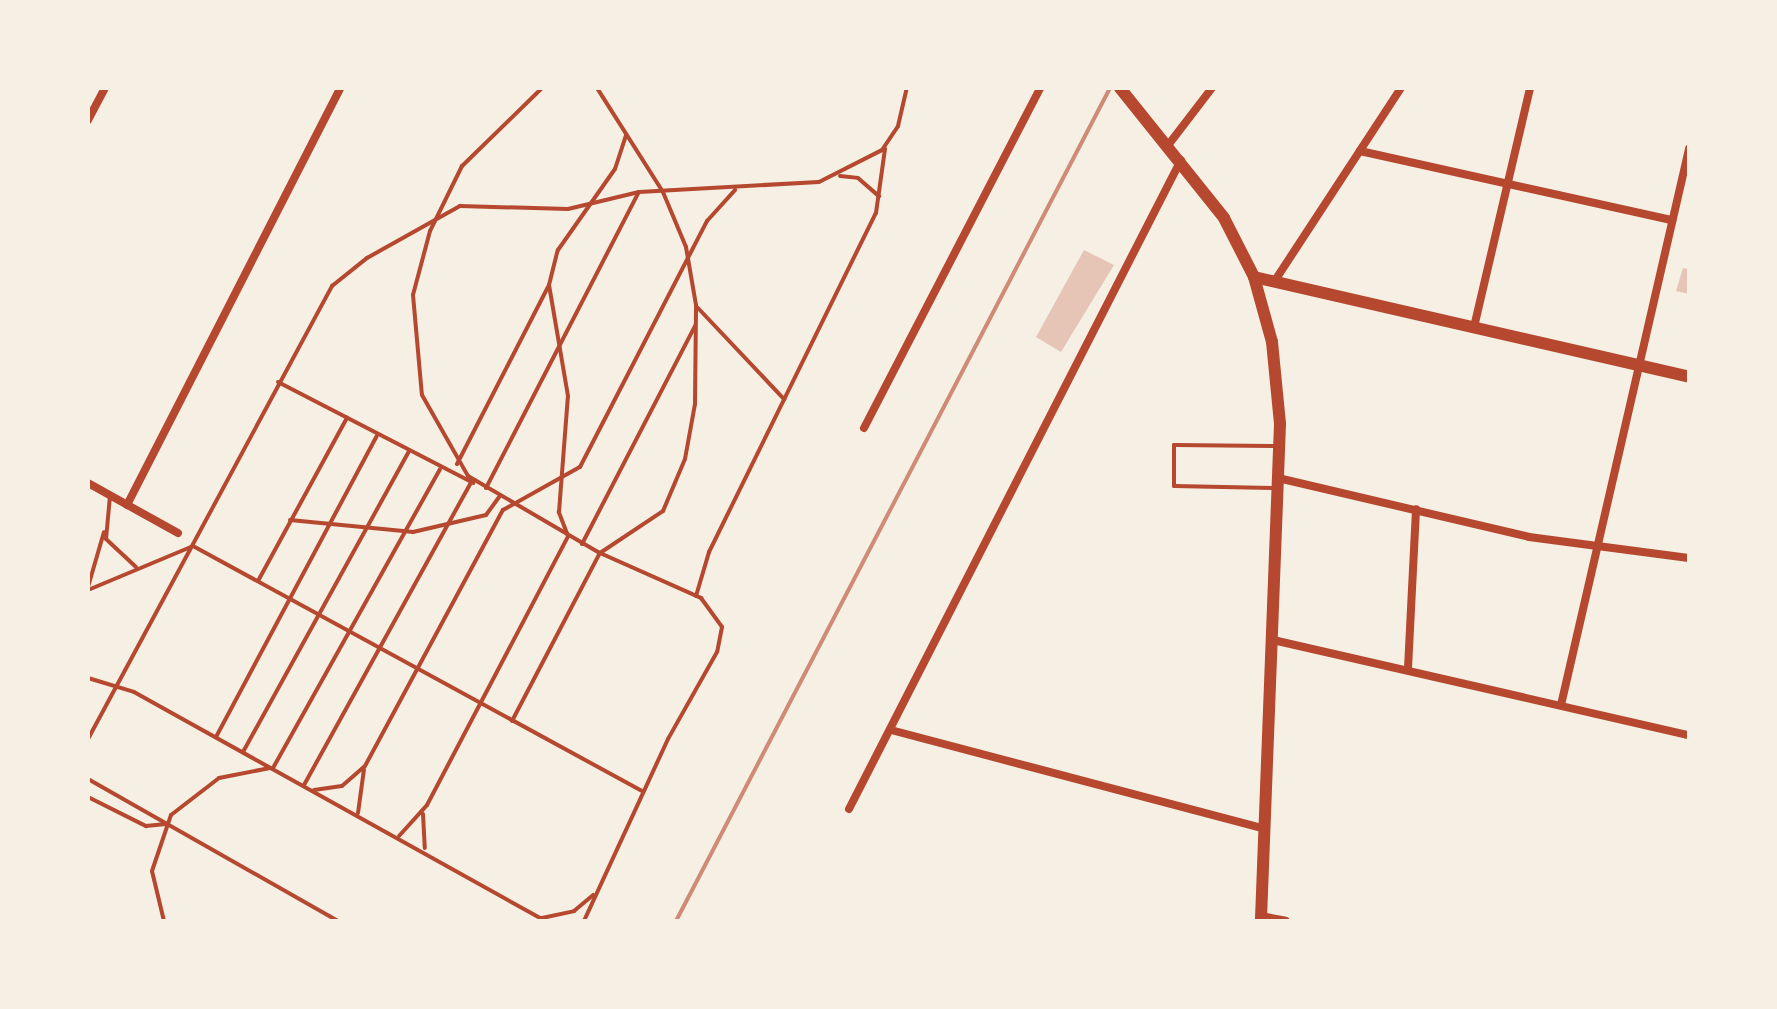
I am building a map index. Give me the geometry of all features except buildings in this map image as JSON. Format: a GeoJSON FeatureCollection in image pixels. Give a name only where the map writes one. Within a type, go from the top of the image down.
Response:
{"type":"FeatureCollection","features":[{"type":"Feature","properties":{"kind":"main road"},"geometry":{"type":"LineString","coordinates":[[1120,88],[1169,144],[1224,218],[1254,277],[1274,355],[1279,446],[1261,918]]}},
{"type":"Feature","properties":{"kind":"main road"},"geometry":{"type":"LineString","coordinates":[[1254,277],[1689,377]]}},
{"type":"Feature","properties":{"kind":"street"},"geometry":{"type":"LineString","coordinates":[[88,120],[105,88]]}},
{"type":"Feature","properties":{"kind":"street"},"geometry":{"type":"LineString","coordinates":[[127,505],[340,88]]}},
{"type":"Feature","properties":{"kind":"street"},"geometry":{"type":"LineString","coordinates":[[864,428],[1040,88]]}},
{"type":"Feature","properties":{"kind":"street"},"geometry":{"type":"LineString","coordinates":[[1169,144],[1212,88]]}},
{"type":"Feature","properties":{"kind":"street"},"geometry":{"type":"LineString","coordinates":[[1274,282],[1401,88]]}},
{"type":"Feature","properties":{"kind":"street"},"geometry":{"type":"LineString","coordinates":[[1474,327],[1530,88]]}},
{"type":"Feature","properties":{"kind":"street"},"geometry":{"type":"LineString","coordinates":[[1561,705],[1689,149]]}},
{"type":"Feature","properties":{"kind":"street"},"geometry":{"type":"LineString","coordinates":[[1360,151],[1672,220]]}},
{"type":"Feature","properties":{"kind":"street"},"geometry":{"type":"LineString","coordinates":[[849,809],[1181,160]]}},
{"type":"Feature","properties":{"kind":"street"},"geometry":{"type":"LineString","coordinates":[[88,483],[178,533]]}},
{"type":"Feature","properties":{"kind":"street"},"geometry":{"type":"LineString","coordinates":[[1278,483],[1416,509],[1529,537],[1599,540],[1689,558]]}},
{"type":"Feature","properties":{"kind":"street"},"geometry":{"type":"LineString","coordinates":[[1408,668],[1416,509]]}},
{"type":"Feature","properties":{"kind":"street"},"geometry":{"type":"LineString","coordinates":[[1273,640],[1408,668],[1689,735]]}},
{"type":"Feature","properties":{"kind":"street"},"geometry":{"type":"LineString","coordinates":[[891,730],[1265,829]]}},
{"type":"Feature","properties":{"kind":"street"},"geometry":{"type":"LineString","coordinates":[[1261,918],[1286,921]]}},
{"type":"Feature","properties":{"kind":"lane"},"geometry":{"type":"LineString","coordinates":[[542,88],[462,166],[437,215],[413,295],[414,353],[431,420],[457,464],[486,488],[582,544],[696,596],[717,615],[722,639],[642,791],[584,921]]}},
{"type":"Feature","properties":{"kind":"lane"},"geometry":{"type":"LineString","coordinates":[[512,721],[600,553],[651,522],[675,486],[695,404],[696,305],[689,260],[663,192],[597,88]]}},
{"type":"Feature","properties":{"kind":"lane"},"geometry":{"type":"LineString","coordinates":[[696,596],[709,552],[880,197],[885,146],[907,88]]}},
{"type":"Feature","properties":{"kind":"lane"},"geometry":{"type":"LineString","coordinates":[[457,464],[549,285],[558,250],[594,204],[626,135]]}},
{"type":"Feature","properties":{"kind":"lane"},"geometry":{"type":"LineString","coordinates":[[88,739],[332,286],[437,215],[475,204],[594,204],[639,192],[802,187],[837,176],[885,146]]}},
{"type":"Feature","properties":{"kind":"lane"},"geometry":{"type":"LineString","coordinates":[[837,176],[858,178],[880,197]]}},
{"type":"Feature","properties":{"kind":"lane"},"geometry":{"type":"LineString","coordinates":[[358,813],[365,766],[490,530],[511,504],[566,479],[587,455],[715,207],[737,188]]}},
{"type":"Feature","properties":{"kind":"lane"},"geometry":{"type":"LineString","coordinates":[[486,488],[639,192]]}},
{"type":"Feature","properties":{"kind":"lane"},"geometry":{"type":"LineString","coordinates":[[426,850],[419,830],[427,805],[568,536],[559,512],[566,479],[561,346],[549,285]]}},
{"type":"Feature","properties":{"kind":"lane"},"geometry":{"type":"LineString","coordinates":[[696,305],[784,399]]}},
{"type":"Feature","properties":{"kind":"lane"},"geometry":{"type":"LineString","coordinates":[[582,544],[696,323]]}},
{"type":"Feature","properties":{"kind":"lane"},"geometry":{"type":"LineString","coordinates":[[278,382],[440,469],[486,488]]}},
{"type":"Feature","properties":{"kind":"lane"},"geometry":{"type":"LineString","coordinates":[[258,581],[348,417]]}},
{"type":"Feature","properties":{"kind":"lane"},"geometry":{"type":"LineString","coordinates":[[216,737],[377,436]]}},
{"type":"Feature","properties":{"kind":"lane"},"geometry":{"type":"LineString","coordinates":[[1278,483],[1174,486],[1174,445],[1279,446]]}},
{"type":"Feature","properties":{"kind":"lane"},"geometry":{"type":"LineString","coordinates":[[243,752],[408,452]]}},
{"type":"Feature","properties":{"kind":"lane"},"geometry":{"type":"LineString","coordinates":[[273,768],[440,469]]}},
{"type":"Feature","properties":{"kind":"lane"},"geometry":{"type":"LineString","coordinates":[[304,785],[472,482]]}},
{"type":"Feature","properties":{"kind":"lane"},"geometry":{"type":"LineString","coordinates":[[88,589],[110,495]]}},
{"type":"Feature","properties":{"kind":"lane"},"geometry":{"type":"LineString","coordinates":[[290,520],[406,532],[446,526],[486,515],[499,497]]}},
{"type":"Feature","properties":{"kind":"lane"},"geometry":{"type":"LineString","coordinates":[[104,530],[111,547],[136,567]]}},
{"type":"Feature","properties":{"kind":"lane"},"geometry":{"type":"LineString","coordinates":[[88,589],[193,546],[642,791]]}},
{"type":"Feature","properties":{"kind":"lane"},"geometry":{"type":"LineString","coordinates":[[88,678],[118,684],[426,850],[544,920],[574,911],[595,893]]}},
{"type":"Feature","properties":{"kind":"lane"},"geometry":{"type":"LineString","coordinates":[[314,790],[342,786],[365,766]]}},
{"type":"Feature","properties":{"kind":"lane"},"geometry":{"type":"LineString","coordinates":[[164,921],[152,871],[166,824],[219,778],[273,768]]}},
{"type":"Feature","properties":{"kind":"lane"},"geometry":{"type":"LineString","coordinates":[[88,779],[338,921]]}},
{"type":"Feature","properties":{"kind":"lane"},"geometry":{"type":"LineString","coordinates":[[88,797],[146,826],[166,824]]}},
{"type":"Feature","properties":{"kind":"lane"},"geometry":{"type":"LineString","coordinates":[[399,836],[427,805]]}},
{"type":"Feature","properties":{"kind":"railway"},"geometry":{"type":"LineString","coordinates":[[676,921],[1110,88]]}}]}
